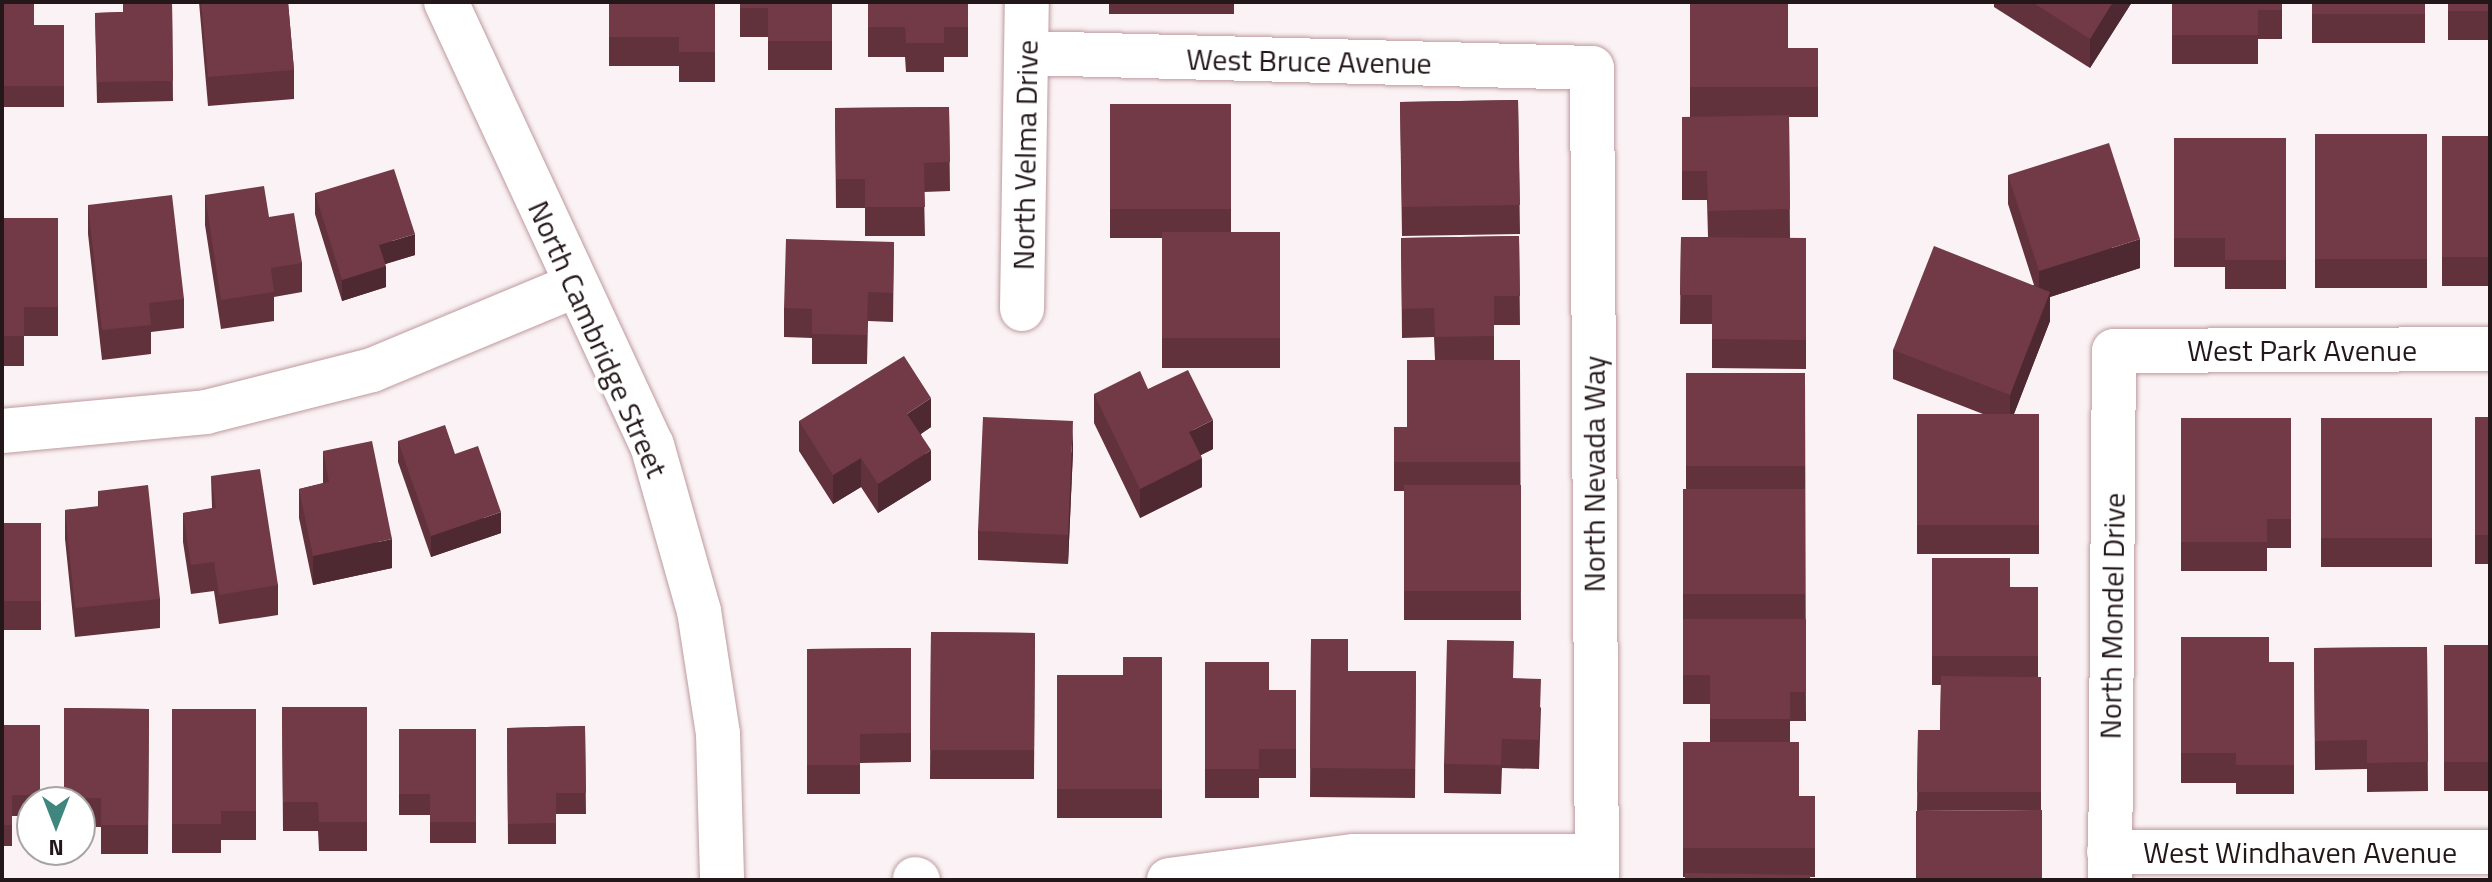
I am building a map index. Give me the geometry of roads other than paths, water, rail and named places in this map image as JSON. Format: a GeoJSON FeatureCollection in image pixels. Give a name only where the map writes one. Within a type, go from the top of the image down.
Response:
{"type":"FeatureCollection","features":[{"type":"Feature","properties":{"kind":"street","name":"North Cambridge Street"},"geometry":{"type":"LineString","coordinates":[[446,2],[652,445],[699,611],[718,734],[722,880]]}},
{"type":"Feature","properties":{"kind":"street","name":"North Velma Drive"},"geometry":{"type":"LineString","coordinates":[[1022,309],[1027,2]]}},
{"type":"Feature","properties":{"kind":"street","name":"West Bruce Avenue"},"geometry":{"type":"LineString","coordinates":[[1027,53],[1592,68]]}},
{"type":"Feature","properties":{"kind":"street","name":"North Nevada Way"},"geometry":{"type":"LineString","coordinates":[[1592,68],[1596,868]]}},
{"type":"Feature","properties":{"kind":"street"},"geometry":{"type":"LineString","coordinates":[[2,431],[206,412],[372,370],[576,285]]}},
{"type":"Feature","properties":{"kind":"street","name":"West Park Avenue"},"geometry":{"type":"LineString","coordinates":[[2114,351],[2490,349]]}},
{"type":"Feature","properties":{"kind":"street","name":"North Mondel Drive"},"geometry":{"type":"LineString","coordinates":[[2110,866],[2114,351]]}},
{"type":"Feature","properties":{"kind":"street","name":"West Windhaven Avenue"},"geometry":{"type":"LineString","coordinates":[[2110,866],[2490,852]]}},
{"type":"Feature","properties":{"kind":"street"},"geometry":{"type":"LineString","coordinates":[[1169,880],[1354,856],[1596,868]]}}]}
